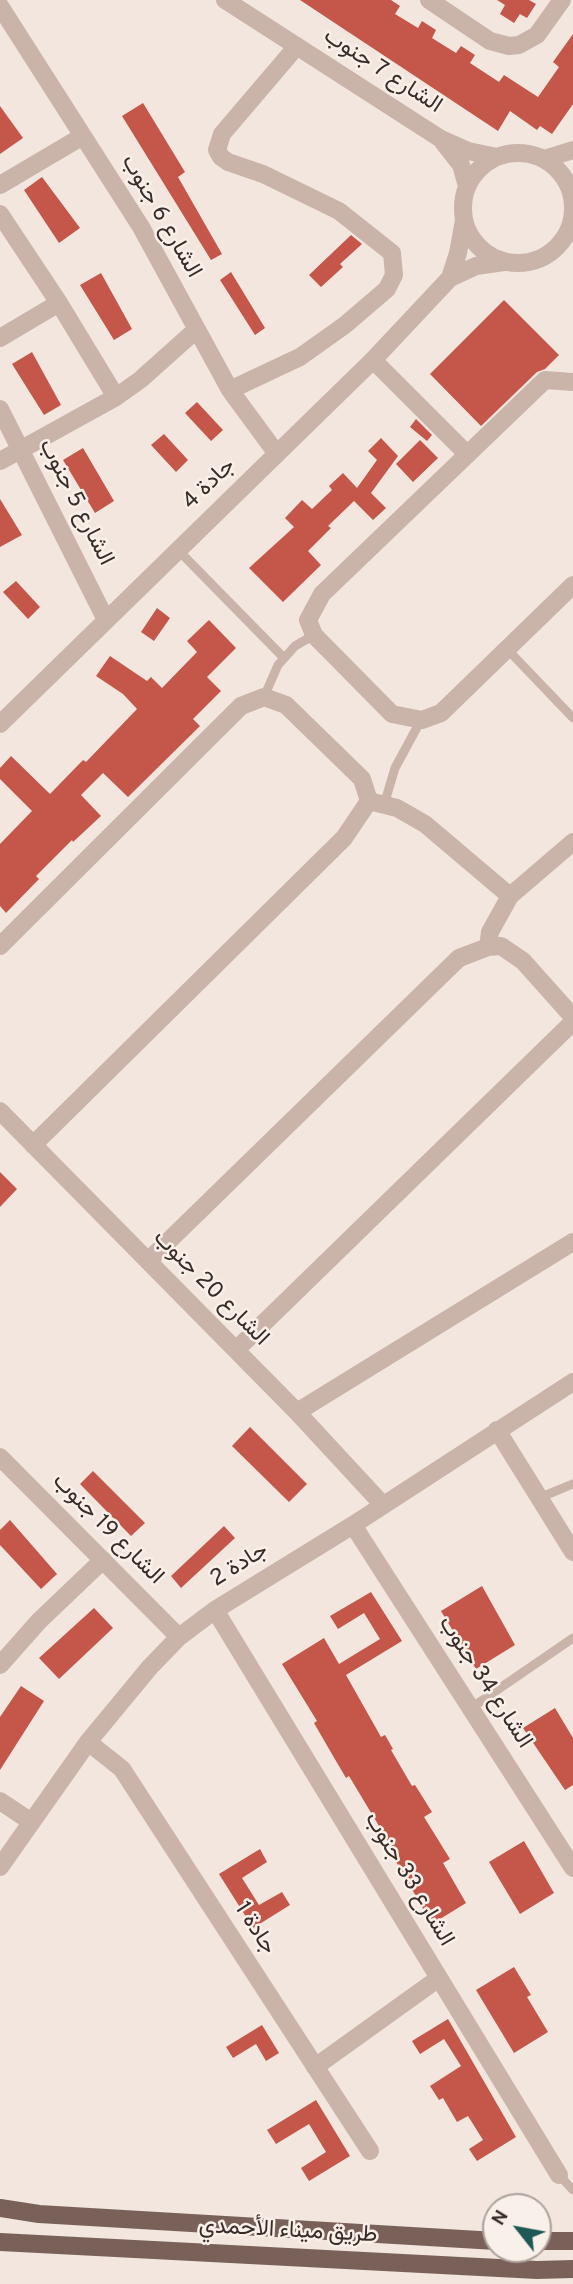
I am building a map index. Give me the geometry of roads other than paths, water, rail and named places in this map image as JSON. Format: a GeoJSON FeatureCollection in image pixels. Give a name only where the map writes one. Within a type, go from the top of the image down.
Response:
{"type":"FeatureCollection","features":[{"type":"Feature","properties":{"kind":"main road","name":"طريق ميناء الأحمدي"},"geometry":{"type":"LineString","coordinates":[[0,2208],[39,2214],[482,2240]]}},
{"type":"Feature","properties":{"kind":"main road"},"geometry":{"type":"LineString","coordinates":[[552,2241],[573,2241]]}},
{"type":"Feature","properties":{"kind":"main road","name":"طريق ميناء الأحمدي"},"geometry":{"type":"LineString","coordinates":[[0,2242],[537,2270],[573,2269]]}},
{"type":"Feature","properties":{"kind":"street","name":"الشارع 7 جنوب"},"geometry":{"type":"LineString","coordinates":[[225,0],[441,139],[468,151],[497,157]]}},
{"type":"Feature","properties":{"kind":"street"},"geometry":{"type":"LineString","coordinates":[[429,0],[499,45],[519,45],[537,35],[562,0]]}},
{"type":"Feature","properties":{"kind":"street","name":"الشارع 6 جنوب"},"geometry":{"type":"LineString","coordinates":[[0,6],[141,228],[230,390],[277,454]]}},
{"type":"Feature","properties":{"kind":"street"},"geometry":{"type":"LineString","coordinates":[[230,390],[300,357],[345,325],[387,289],[394,275],[391,253],[340,211],[284,184],[228,162],[217,150],[222,134],[297,46]]}},
{"type":"Feature","properties":{"kind":"street"},"geometry":{"type":"LineString","coordinates":[[0,186],[83,136]]}},
{"type":"Feature","properties":{"kind":"street","name":"الشارع 7 جنوب"},"geometry":{"type":"LineString","coordinates":[[441,139],[461,165],[467,186]]}},
{"type":"Feature","properties":{"kind":"street"},"geometry":{"type":"LineString","coordinates":[[544,159],[573,150]]}},
{"type":"Feature","properties":{"kind":"street"},"geometry":{"type":"LineString","coordinates":[[513,152],[529,153],[544,159],[559,170],[569,186],[573,212],[565,237],[552,251],[538,259],[522,263],[505,262],[490,256],[478,247],[464,220],[463,203],[467,186],[484,164],[497,157],[513,152]]}},
{"type":"Feature","properties":{"kind":"street"},"geometry":{"type":"LineString","coordinates":[[0,214],[59,303],[116,397]]}},
{"type":"Feature","properties":{"kind":"street","name":"جادة 4"},"geometry":{"type":"LineString","coordinates":[[450,278],[464,220]]}},
{"type":"Feature","properties":{"kind":"street"},"geometry":{"type":"LineString","coordinates":[[552,251],[573,251]]}},
{"type":"Feature","properties":{"kind":"street","name":"جادة 4"},"geometry":{"type":"LineString","coordinates":[[0,724],[373,360],[450,278],[476,266],[505,262]]}},
{"type":"Feature","properties":{"kind":"street"},"geometry":{"type":"LineString","coordinates":[[0,338],[59,303]]}},
{"type":"Feature","properties":{"kind":"street"},"geometry":{"type":"LineString","coordinates":[[0,461],[116,397],[140,380],[196,330]]}},
{"type":"Feature","properties":{"kind":"street"},"geometry":{"type":"LineString","coordinates":[[373,360],[467,454]]}},
{"type":"Feature","properties":{"kind":"street"},"geometry":{"type":"LineString","coordinates":[[573,382],[545,380],[322,594],[308,620],[314,635],[392,714],[422,720],[441,713],[573,585]]}},
{"type":"Feature","properties":{"kind":"street","name":"الشارع 5 جنوب"},"geometry":{"type":"LineString","coordinates":[[0,409],[106,620]]}},
{"type":"Feature","properties":{"kind":"street"},"geometry":{"type":"LineString","coordinates":[[0,946],[241,706],[264,697],[286,705],[362,779],[377,803],[397,808],[425,824],[510,896]]}},
{"type":"Feature","properties":{"kind":"street"},"geometry":{"type":"LineString","coordinates":[[33,1145],[377,803]]}},
{"type":"Feature","properties":{"kind":"street"},"geometry":{"type":"LineString","coordinates":[[488,947],[490,932],[510,896],[573,842]]}},
{"type":"Feature","properties":{"kind":"street"},"geometry":{"type":"LineString","coordinates":[[148,1261],[459,958],[488,947],[501,946],[523,961],[573,1019],[236,1350]]}},
{"type":"Feature","properties":{"kind":"street","name":"الشارع 20 جنوب"},"geometry":{"type":"LineString","coordinates":[[0,1111],[297,1412],[383,1505]]}},
{"type":"Feature","properties":{"kind":"street"},"geometry":{"type":"LineString","coordinates":[[297,1412],[573,1242]]}},
{"type":"Feature","properties":{"kind":"street","name":"جادة 2"},"geometry":{"type":"LineString","coordinates":[[0,1867],[88,1742],[150,1667],[179,1637],[215,1610],[353,1525],[573,1382]]}},
{"type":"Feature","properties":{"kind":"street"},"geometry":{"type":"LineString","coordinates":[[497,1430],[573,1552]]}},
{"type":"Feature","properties":{"kind":"street","name":"الشارع 19 جنوب"},"geometry":{"type":"LineString","coordinates":[[0,1457],[179,1637]]}},
{"type":"Feature","properties":{"kind":"street","name":"الشارع 34 جنوب"},"geometry":{"type":"LineString","coordinates":[[353,1525],[573,1868]]}},
{"type":"Feature","properties":{"kind":"street"},"geometry":{"type":"LineString","coordinates":[[0,1665],[6,1645],[103,1560]]}},
{"type":"Feature","properties":{"kind":"street","name":"الشارع 33 جنوب"},"geometry":{"type":"LineString","coordinates":[[215,1610],[559,2175]]}},
{"type":"Feature","properties":{"kind":"street","name":"جادة 1"},"geometry":{"type":"LineString","coordinates":[[88,1742],[122,1769],[370,2151]]}},
{"type":"Feature","properties":{"kind":"street"},"geometry":{"type":"LineString","coordinates":[[0,1801],[30,1821]]}},
{"type":"Feature","properties":{"kind":"street"},"geometry":{"type":"LineString","coordinates":[[315,2067],[439,1978]]}},
{"type":"Feature","properties":{"kind":"lane"},"geometry":{"type":"LineString","coordinates":[[178,550],[284,658]]}},
{"type":"Feature","properties":{"kind":"lane"},"geometry":{"type":"LineString","coordinates":[[264,697],[278,665],[295,646],[314,635]]}},
{"type":"Feature","properties":{"kind":"lane"},"geometry":{"type":"LineString","coordinates":[[508,649],[573,718]]}},
{"type":"Feature","properties":{"kind":"lane"},"geometry":{"type":"LineString","coordinates":[[377,803],[422,720]]}},
{"type":"Feature","properties":{"kind":"lane"},"geometry":{"type":"LineString","coordinates":[[539,1498],[573,1484]]}},
{"type":"Feature","properties":{"kind":"lane"},"geometry":{"type":"LineString","coordinates":[[471,1709],[573,1638]]}},
{"type":"Feature","properties":{"kind":"lane"},"geometry":{"type":"LineString","coordinates":[[559,2175],[573,2190]]}}]}
